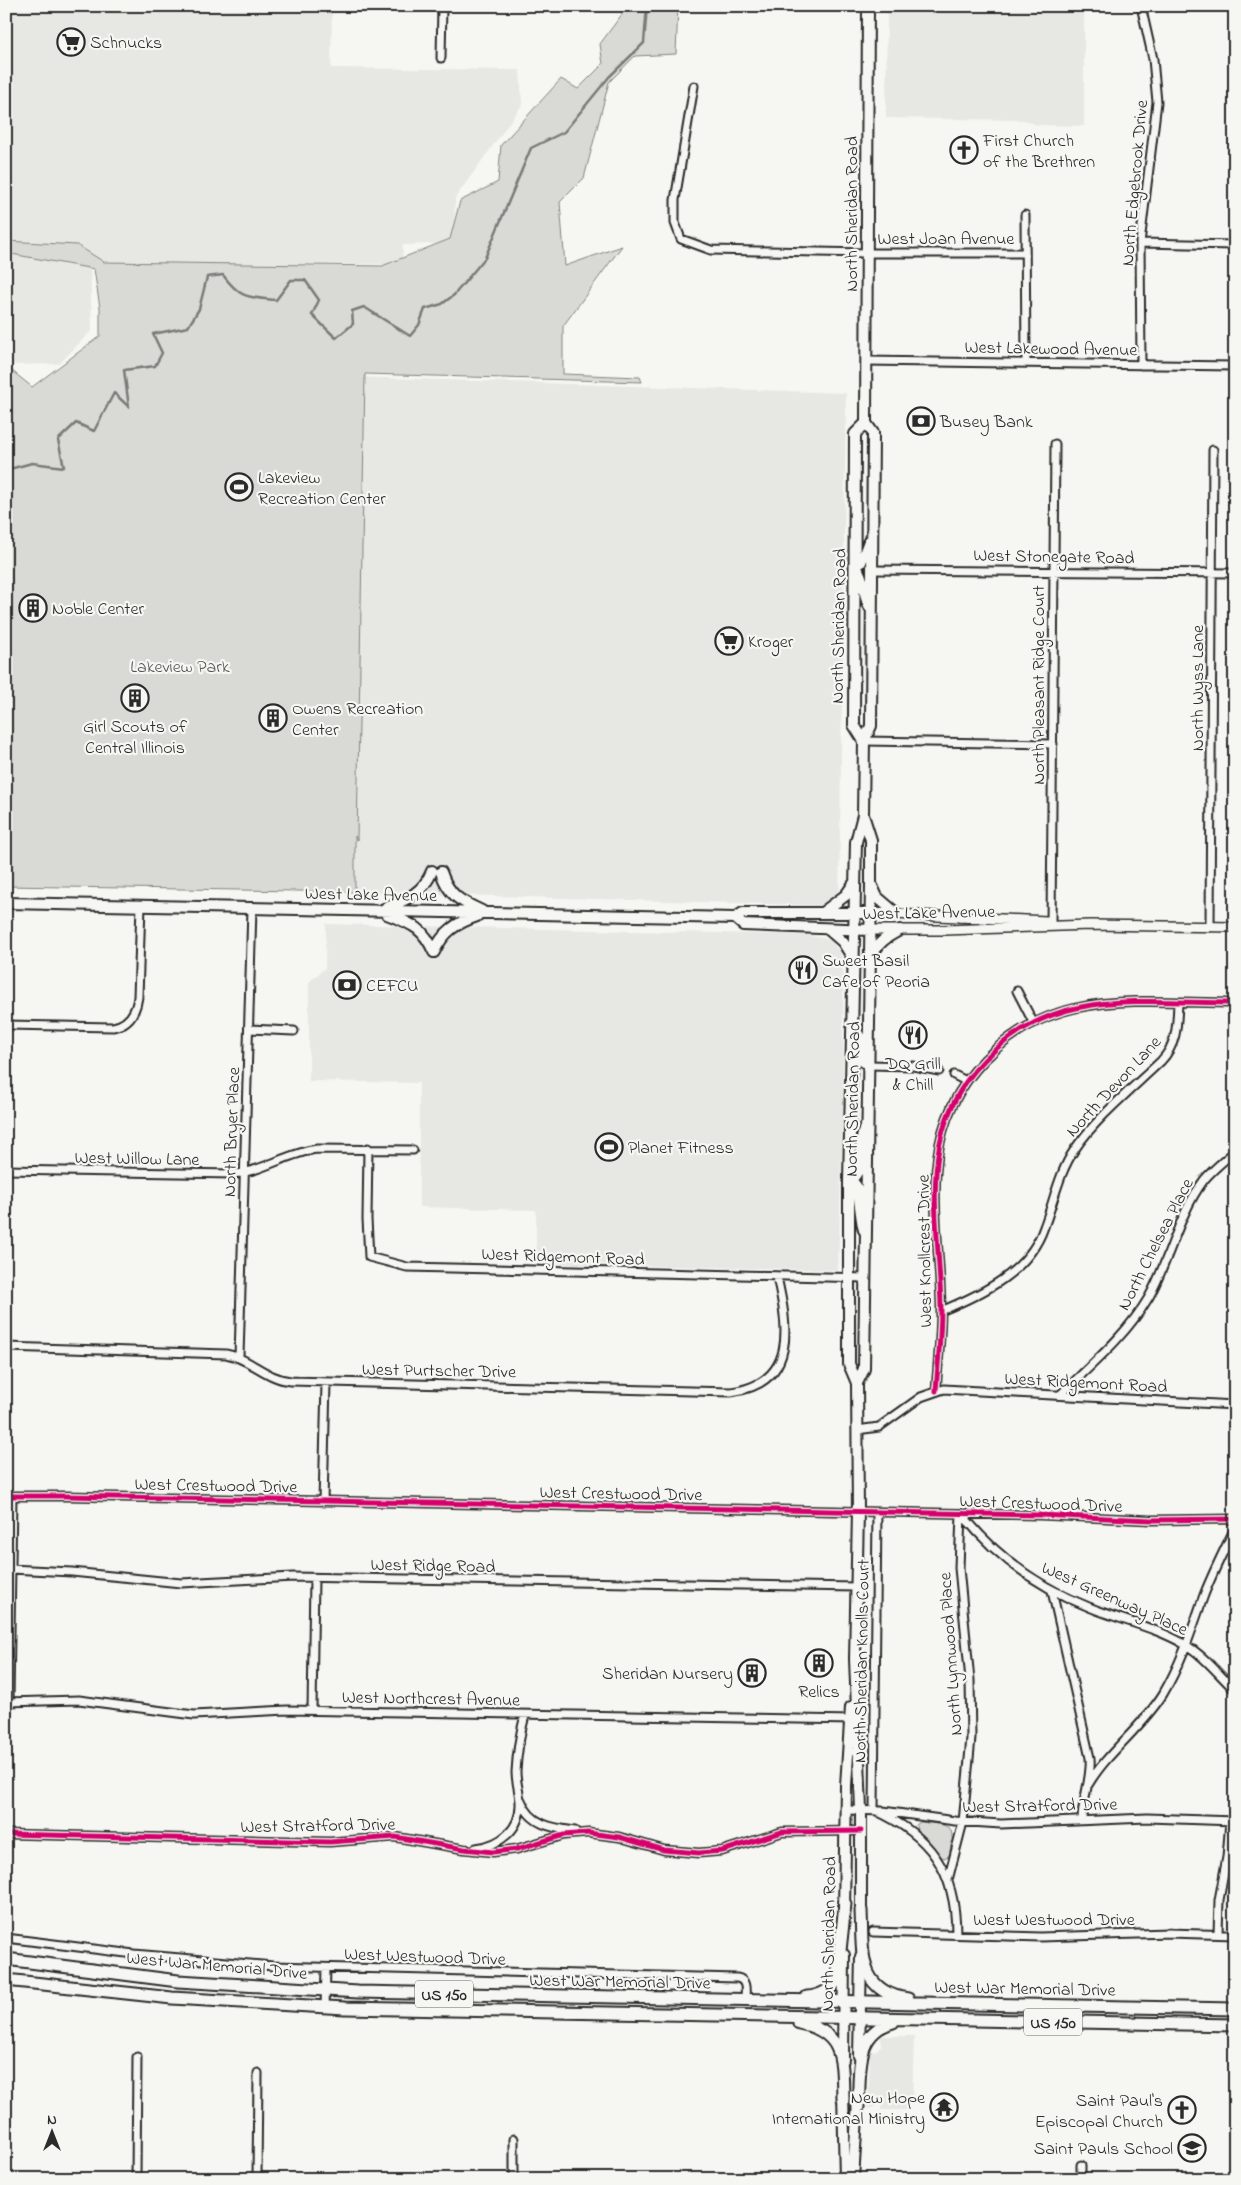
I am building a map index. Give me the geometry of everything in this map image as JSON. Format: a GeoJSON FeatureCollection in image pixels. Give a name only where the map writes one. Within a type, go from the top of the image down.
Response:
{"type":"FeatureCollection","features":[{"type":"Feature","properties":{"kind":"highway"},"geometry":{"type":"LineString","coordinates":[[744,2001],[814,1997],[823,1994],[832,1987],[839,1972],[845,1904]]}},
{"type":"Feature","properties":{"kind":"highway"},"geometry":{"type":"LineString","coordinates":[[861,1910],[864,1963],[868,1975],[877,1986],[890,1994],[905,1998],[974,2004]]}},
{"type":"Feature","properties":{"kind":"highway","name":"West War Memorial Drive"},"geometry":{"type":"LineString","coordinates":[[6,1959],[170,1980],[325,1990],[744,2001],[1235,2009]]}},
{"type":"Feature","properties":{"kind":"highway","name":"West War Memorial Drive"},"geometry":{"type":"LineString","coordinates":[[6,1980],[172,1998],[325,2008],[1235,2025]]}},
{"type":"Feature","properties":{"kind":"highway"},"geometry":{"type":"LineString","coordinates":[[715,2016],[795,2022],[823,2031],[833,2041],[840,2054],[843,2099]]}},
{"type":"Feature","properties":{"kind":"highway"},"geometry":{"type":"LineString","coordinates":[[858,2107],[863,2049],[866,2039],[872,2032],[882,2026],[898,2021],[940,2020]]}},
{"type":"Feature","properties":{"kind":"main road","name":"North Sheridan Road"},"geometry":{"type":"LineString","coordinates":[[845,2179],[843,2099],[845,1830],[853,1720],[858,1512],[857,1383],[849,1364],[855,882],[856,842],[863,815],[864,742],[871,726],[873,433],[866,423],[868,6]]}},
{"type":"Feature","properties":{"kind":"main road","name":"North Sheridan Road"},"geometry":{"type":"LineString","coordinates":[[864,742],[854,725],[855,434],[866,423]]}},
{"type":"Feature","properties":{"kind":"main road"},"geometry":{"type":"LineString","coordinates":[[872,532],[866,552],[856,567],[860,573],[864,594],[872,610]]}},
{"type":"Feature","properties":{"kind":"main road","name":"North Sheridan Road"},"geometry":{"type":"LineString","coordinates":[[857,1383],[864,1369],[871,913],[871,840],[863,815]]}},
{"type":"Feature","properties":{"kind":"main road"},"geometry":{"type":"LineString","coordinates":[[380,911],[406,900],[421,890],[436,871],[450,894],[487,913]]}},
{"type":"Feature","properties":{"kind":"main road"},"geometry":{"type":"LineString","coordinates":[[822,913],[846,895],[855,882]]}},
{"type":"Feature","properties":{"kind":"main road"},"geometry":{"type":"LineString","coordinates":[[871,884],[880,900],[897,914]]}},
{"type":"Feature","properties":{"kind":"main road","name":"West Lake Avenue"},"geometry":{"type":"LineString","coordinates":[[6,903],[735,918],[743,924],[870,930]]}},
{"type":"Feature","properties":{"kind":"main road"},"geometry":{"type":"LineString","coordinates":[[380,911],[418,928],[427,936],[434,952],[440,939],[451,928],[466,920],[487,913]]}},
{"type":"Feature","properties":{"kind":"main road","name":"West Lake Avenue"},"geometry":{"type":"LineString","coordinates":[[735,918],[742,913],[871,913]]}},
{"type":"Feature","properties":{"kind":"main road"},"geometry":{"type":"LineString","coordinates":[[828,929],[845,944],[854,960]]}},
{"type":"Feature","properties":{"kind":"main road"},"geometry":{"type":"LineString","coordinates":[[870,961],[876,946],[887,936],[900,930]]}},
{"type":"Feature","properties":{"kind":"main road"},"geometry":{"type":"LineString","coordinates":[[853,1025],[860,1038],[861,1060],[869,1064]]}},
{"type":"Feature","properties":{"kind":"main road"},"geometry":{"type":"LineString","coordinates":[[867,1239],[860,1217],[858,1190],[856,1184],[850,1181],[856,1177],[860,1167],[861,1141],[868,1119]]}},
{"type":"Feature","properties":{"kind":"main road","name":"North Sheridan Road"},"geometry":{"type":"LineString","coordinates":[[853,1720],[861,1810],[860,2019],[858,2107],[853,2179]]}},
{"type":"Feature","properties":{"kind":"street"},"geometry":{"type":"LineString","coordinates":[[441,58],[442,6]]}},
{"type":"Feature","properties":{"kind":"street","name":"North Edgebrook Drive"},"geometry":{"type":"LineString","coordinates":[[1141,6],[1153,59],[1157,102],[1140,243],[1141,365]]}},
{"type":"Feature","properties":{"kind":"street","name":"West Joan Avenue"},"geometry":{"type":"LineString","coordinates":[[694,86],[675,200],[675,223],[681,239],[711,250],[867,253],[1025,253]]}},
{"type":"Feature","properties":{"kind":"street"},"geometry":{"type":"LineString","coordinates":[[1025,215],[1026,363]]}},
{"type":"Feature","properties":{"kind":"street"},"geometry":{"type":"LineString","coordinates":[[1140,243],[1235,245]]}},
{"type":"Feature","properties":{"kind":"street","name":"West Lakewood Avenue"},"geometry":{"type":"LineString","coordinates":[[866,361],[1235,366]]}},
{"type":"Feature","properties":{"kind":"street","name":"North Pleasant Ridge Court"},"geometry":{"type":"LineString","coordinates":[[1051,923],[1055,444]]}},
{"type":"Feature","properties":{"kind":"street","name":"North Wyss Lane"},"geometry":{"type":"LineString","coordinates":[[1210,927],[1213,450]]}},
{"type":"Feature","properties":{"kind":"street","name":"West Stonegate Road"},"geometry":{"type":"LineString","coordinates":[[872,570],[1235,572]]}},
{"type":"Feature","properties":{"kind":"street"},"geometry":{"type":"LineString","coordinates":[[864,742],[1053,744]]}},
{"type":"Feature","properties":{"kind":"street"},"geometry":{"type":"LineString","coordinates":[[6,1025],[113,1027],[127,1021],[135,1010],[138,997],[141,905]]}},
{"type":"Feature","properties":{"kind":"street","name":"North Bryer Place"},"geometry":{"type":"LineString","coordinates":[[239,1357],[246,1173],[252,908]]}},
{"type":"Feature","properties":{"kind":"street","name":"West Lake Avenue"},"geometry":{"type":"LineString","coordinates":[[871,913],[1051,923],[1235,927]]}},
{"type":"Feature","properties":{"kind":"street","name":"West Lake Avenue"},"geometry":{"type":"LineString","coordinates":[[870,930],[1051,923]]}},
{"type":"Feature","properties":{"kind":"street"},"geometry":{"type":"LineString","coordinates":[[1017,991],[1033,1022]]}},
{"type":"Feature","properties":{"kind":"street","name":"North Devon Lane"},"geometry":{"type":"LineString","coordinates":[[941,1311],[1002,1279],[1017,1268],[1030,1254],[1041,1236],[1062,1174],[1076,1147],[1161,1062],[1170,1049],[1176,1036],[1178,1003]]}},
{"type":"Feature","properties":{"kind":"street","name":"West Knollcrest Drive"},"geometry":{"type":"LineString","coordinates":[[936,1391],[941,1311],[935,1197],[936,1164],[943,1126],[966,1081],[991,1052],[1033,1022],[1065,1011],[1093,1005],[1235,1003]]}},
{"type":"Feature","properties":{"kind":"street"},"geometry":{"type":"LineString","coordinates":[[249,1029],[294,1031]]}},
{"type":"Feature","properties":{"kind":"street"},"geometry":{"type":"LineString","coordinates":[[869,1064],[906,1066],[939,1071]]}},
{"type":"Feature","properties":{"kind":"street"},"geometry":{"type":"LineString","coordinates":[[954,1075],[966,1081]]}},
{"type":"Feature","properties":{"kind":"street","name":"West Willow Lane"},"geometry":{"type":"LineString","coordinates":[[6,1170],[178,1174],[246,1173],[310,1150],[368,1148],[412,1150]]}},
{"type":"Feature","properties":{"kind":"street","name":"West Ridgemont Road"},"geometry":{"type":"LineString","coordinates":[[368,1148],[367,1219],[370,1257],[407,1267],[866,1278]]}},
{"type":"Feature","properties":{"kind":"street","name":"North Chelsea Place"},"geometry":{"type":"LineString","coordinates":[[1060,1396],[1112,1346],[1136,1317],[1152,1291],[1176,1231],[1194,1195],[1207,1177],[1235,1151]]}},
{"type":"Feature","properties":{"kind":"street","name":"West Purtscher Drive"},"geometry":{"type":"LineString","coordinates":[[6,1348],[221,1353],[239,1357],[279,1380],[724,1392],[744,1390],[767,1378],[779,1362],[784,1351],[786,1332],[777,1277]]}},
{"type":"Feature","properties":{"kind":"street"},"geometry":{"type":"LineString","coordinates":[[323,1502],[326,1382]]}},
{"type":"Feature","properties":{"kind":"street","name":"West Ridgemont Road"},"geometry":{"type":"LineString","coordinates":[[936,1391],[947,1389],[1235,1405]]}},
{"type":"Feature","properties":{"kind":"street"},"geometry":{"type":"LineString","coordinates":[[857,1430],[879,1427],[921,1397],[936,1391]]}},
{"type":"Feature","properties":{"kind":"street"},"geometry":{"type":"LineString","coordinates":[[8,1702],[9,1496]]}},
{"type":"Feature","properties":{"kind":"street","name":"West Crestwood Drive"},"geometry":{"type":"LineString","coordinates":[[9,1496],[878,1512],[1151,1520],[1235,1518]]}},
{"type":"Feature","properties":{"kind":"street","name":"North Sheridan Knolls Court"},"geometry":{"type":"LineString","coordinates":[[874,1810],[878,1512]]}},
{"type":"Feature","properties":{"kind":"street","name":"West Greenway Place"},"geometry":{"type":"LineString","coordinates":[[961,1514],[1000,1555],[1028,1576],[1052,1591],[1090,1608],[1147,1628],[1187,1646],[1235,1690]]}},
{"type":"Feature","properties":{"kind":"street","name":"North Lynnwood Place"},"geometry":{"type":"LineString","coordinates":[[948,1880],[963,1822],[972,1721],[959,1568],[961,1514]]}},
{"type":"Feature","properties":{"kind":"street"},"geometry":{"type":"LineString","coordinates":[[1088,1785],[1098,1769],[1140,1726],[1157,1703],[1180,1662],[1206,1591],[1235,1528]]}},
{"type":"Feature","properties":{"kind":"street","name":"West Ridge Road"},"geometry":{"type":"LineString","coordinates":[[10,1569],[72,1572],[169,1582],[314,1578],[856,1587]]}},
{"type":"Feature","properties":{"kind":"street"},"geometry":{"type":"LineString","coordinates":[[312,1710],[314,1578]]}},
{"type":"Feature","properties":{"kind":"street"},"geometry":{"type":"LineString","coordinates":[[1052,1591],[1089,1751],[1091,1770],[1083,1803],[1082,1820]]}},
{"type":"Feature","properties":{"kind":"street","name":"West Northcrest Avenue"},"geometry":{"type":"LineString","coordinates":[[8,1702],[80,1700],[194,1715],[267,1710],[312,1710],[853,1720]]}},
{"type":"Feature","properties":{"kind":"street"},"geometry":{"type":"LineString","coordinates":[[525,1715],[517,1753],[516,1781],[528,1814],[541,1824],[555,1829],[592,1833]]}},
{"type":"Feature","properties":{"kind":"street"},"geometry":{"type":"LineString","coordinates":[[456,1848],[482,1847],[504,1838],[513,1830],[519,1818],[519,1793]]}},
{"type":"Feature","properties":{"kind":"street","name":"West Stratford Drive"},"geometry":{"type":"LineString","coordinates":[[846,1810],[874,1810],[963,1822],[1009,1824],[1157,1818],[1232,1821]]}},
{"type":"Feature","properties":{"kind":"street"},"geometry":{"type":"LineString","coordinates":[[874,1810],[903,1824],[935,1856],[948,1880],[955,1904],[956,1934]]}},
{"type":"Feature","properties":{"kind":"street"},"geometry":{"type":"LineString","coordinates":[[1218,1934],[1219,1900],[1232,1821]]}},
{"type":"Feature","properties":{"kind":"street","name":"West Stratford Drive"},"geometry":{"type":"LineString","coordinates":[[6,1834],[330,1842],[395,1837],[456,1848],[501,1852],[564,1835],[592,1833],[619,1837],[664,1850],[698,1853],[722,1850],[782,1832],[861,1831]]}},
{"type":"Feature","properties":{"kind":"street","name":"West Westwood Drive"},"geometry":{"type":"LineString","coordinates":[[873,1932],[1040,1937],[1169,1933],[1235,1936]]}},
{"type":"Feature","properties":{"kind":"street","name":"West Westwood Drive"},"geometry":{"type":"LineString","coordinates":[[6,1938],[227,1963],[326,1968],[736,1978],[744,1983],[744,2001]]}},
{"type":"Feature","properties":{"kind":"street","name":"West Westwood Drive"},"geometry":{"type":"LineString","coordinates":[[325,2008],[326,1968]]}},
{"type":"Feature","properties":{"kind":"street"},"geometry":{"type":"LineString","coordinates":[[136,2057],[136,2179]]}},
{"type":"Feature","properties":{"kind":"street"},"geometry":{"type":"LineString","coordinates":[[257,2179],[258,2073]]}},
{"type":"Feature","properties":{"kind":"street"},"geometry":{"type":"LineString","coordinates":[[514,2138],[514,2179]]}},
{"type":"Feature","properties":{"kind":"street"},"geometry":{"type":"LineString","coordinates":[[1081,2165],[1081,2179]]}},
{"type":"Feature","properties":{"kind":"shaded area"},"geometry":{"type":"Polygon","coordinates":[[[6,6],[332,6],[331,68],[520,70],[522,105],[455,198],[454,243],[403,245],[402,264],[90,264],[92,330],[59,364],[6,365],[6,6]]]}},
{"type":"Feature","properties":{"kind":"shaded area"},"geometry":{"type":"Polygon","coordinates":[[[887,6],[1084,6],[1084,126],[1037,125],[1025,120],[886,118],[887,6]]]}},
{"type":"Feature","properties":{"kind":"shaded area"},"geometry":{"type":"Polygon","coordinates":[[[354,377],[846,393],[839,906],[355,892],[354,377]]]}},
{"type":"Feature","properties":{"kind":"shaded area"},"geometry":{"type":"Polygon","coordinates":[[[326,924],[808,935],[830,940],[840,952],[843,969],[843,1112],[838,1270],[536,1263],[536,1210],[419,1207],[419,1083],[309,1081],[309,982],[325,968],[326,924]]]}},
{"type":"Feature","properties":{"kind":"shaded area"},"geometry":{"type":"Polygon","coordinates":[[[881,2036],[914,2036],[912,2105],[906,2105],[906,2110],[881,2110],[881,2104],[868,2109],[870,2051],[875,2051],[881,2046],[881,2036]]]}},
{"type":"Feature","properties":{"kind":"green space","name":"Lakeview Park"},"geometry":{"type":"Polygon","coordinates":[[[628,6],[678,6],[676,54],[635,56],[609,82],[584,178],[560,202],[565,266],[622,246],[563,326],[563,374],[640,377],[642,382],[365,374],[355,892],[6,886],[6,366],[32,387],[100,336],[100,308],[94,269],[6,253],[6,241],[77,245],[104,262],[382,266],[450,239],[460,201],[498,182],[501,145],[561,79],[578,89],[603,64],[600,44],[628,6]]]}},
{"type":"Feature","properties":{"kind":"green space"},"geometry":{"type":"Polygon","coordinates":[[[920,1822],[939,1824],[949,1828],[952,1837],[949,1856],[944,1858],[940,1856],[917,1831],[916,1825],[920,1822]]]}},
{"type":"Feature","properties":{"kind":"waterway"},"geometry":{"type":"LineString","coordinates":[[6,470],[32,463],[64,467],[58,440],[76,423],[94,431],[114,393],[129,407],[124,370],[155,366],[162,353],[153,334],[188,327],[199,309],[207,277],[223,275],[240,293],[251,297],[276,300],[291,280],[305,280],[319,300],[312,315],[336,338],[353,324],[352,311],[364,307],[410,336],[419,325],[425,309],[442,304],[454,295],[485,258],[531,148],[564,132],[609,77],[644,43],[647,6]]}},
{"type":"Feature","properties":{"kind":"cycle path"},"geometry":{"type":"LineString","coordinates":[[936,1391],[941,1307],[935,1202],[936,1169],[941,1137],[952,1107],[969,1077],[1005,1041],[1033,1023],[1065,1011],[1095,1005],[1155,1001],[1235,1003]]}},
{"type":"Feature","properties":{"kind":"cycle path"},"geometry":{"type":"LineString","coordinates":[[6,1496],[1040,1515],[1151,1520],[1235,1519]]}},
{"type":"Feature","properties":{"kind":"cycle path"},"geometry":{"type":"LineString","coordinates":[[6,1834],[330,1842],[395,1837],[493,1852],[517,1849],[564,1835],[588,1833],[619,1837],[664,1850],[699,1853],[722,1851],[782,1832],[861,1831]]}},
{"type":"Feature","properties":{"kind":"place","name":"Schnucks"},"geometry":{"type":"Point","coordinates":[71,42]}},
{"type":"Feature","properties":{"kind":"place","name":"First Church of the Brethren"},"geometry":{"type":"Point","coordinates":[964,150]}},
{"type":"Feature","properties":{"kind":"place","name":"Busey Bank"},"geometry":{"type":"Point","coordinates":[921,421]}},
{"type":"Feature","properties":{"kind":"place","name":"Lakeview Recreation Center"},"geometry":{"type":"Point","coordinates":[239,487]}},
{"type":"Feature","properties":{"kind":"place","name":"Noble Center"},"geometry":{"type":"Point","coordinates":[33,608]}},
{"type":"Feature","properties":{"kind":"place","name":"Kroger"},"geometry":{"type":"Point","coordinates":[729,641]}},
{"type":"Feature","properties":{"kind":"place","name":"Girl Scouts of Central Illinois"},"geometry":{"type":"Point","coordinates":[135,698]}},
{"type":"Feature","properties":{"kind":"place","name":"Owens Recreation Center"},"geometry":{"type":"Point","coordinates":[273,718]}},
{"type":"Feature","properties":{"kind":"place","name":"Sweet Basil Cafe of Peoria"},"geometry":{"type":"Point","coordinates":[803,970]}},
{"type":"Feature","properties":{"kind":"place","name":"CEFCU"},"geometry":{"type":"Point","coordinates":[347,985]}},
{"type":"Feature","properties":{"kind":"place","name":"DQ Grill & Chill"},"geometry":{"type":"Point","coordinates":[913,1035]}},
{"type":"Feature","properties":{"kind":"place","name":"Planet Fitness"},"geometry":{"type":"Point","coordinates":[609,1147]}},
{"type":"Feature","properties":{"kind":"place","name":"Relics"},"geometry":{"type":"Point","coordinates":[819,1663]}},
{"type":"Feature","properties":{"kind":"place","name":"Sheridan Nursery"},"geometry":{"type":"Point","coordinates":[752,1673]}},
{"type":"Feature","properties":{"kind":"place","name":"New Hope International Ministry"},"geometry":{"type":"Point","coordinates":[944,2107]}},
{"type":"Feature","properties":{"kind":"place","name":"Saint Paul's Episcopal Church"},"geometry":{"type":"Point","coordinates":[1182,2110]}},
{"type":"Feature","properties":{"kind":"place","name":"Saint Pauls School"},"geometry":{"type":"Point","coordinates":[1192,2148]}}]}
